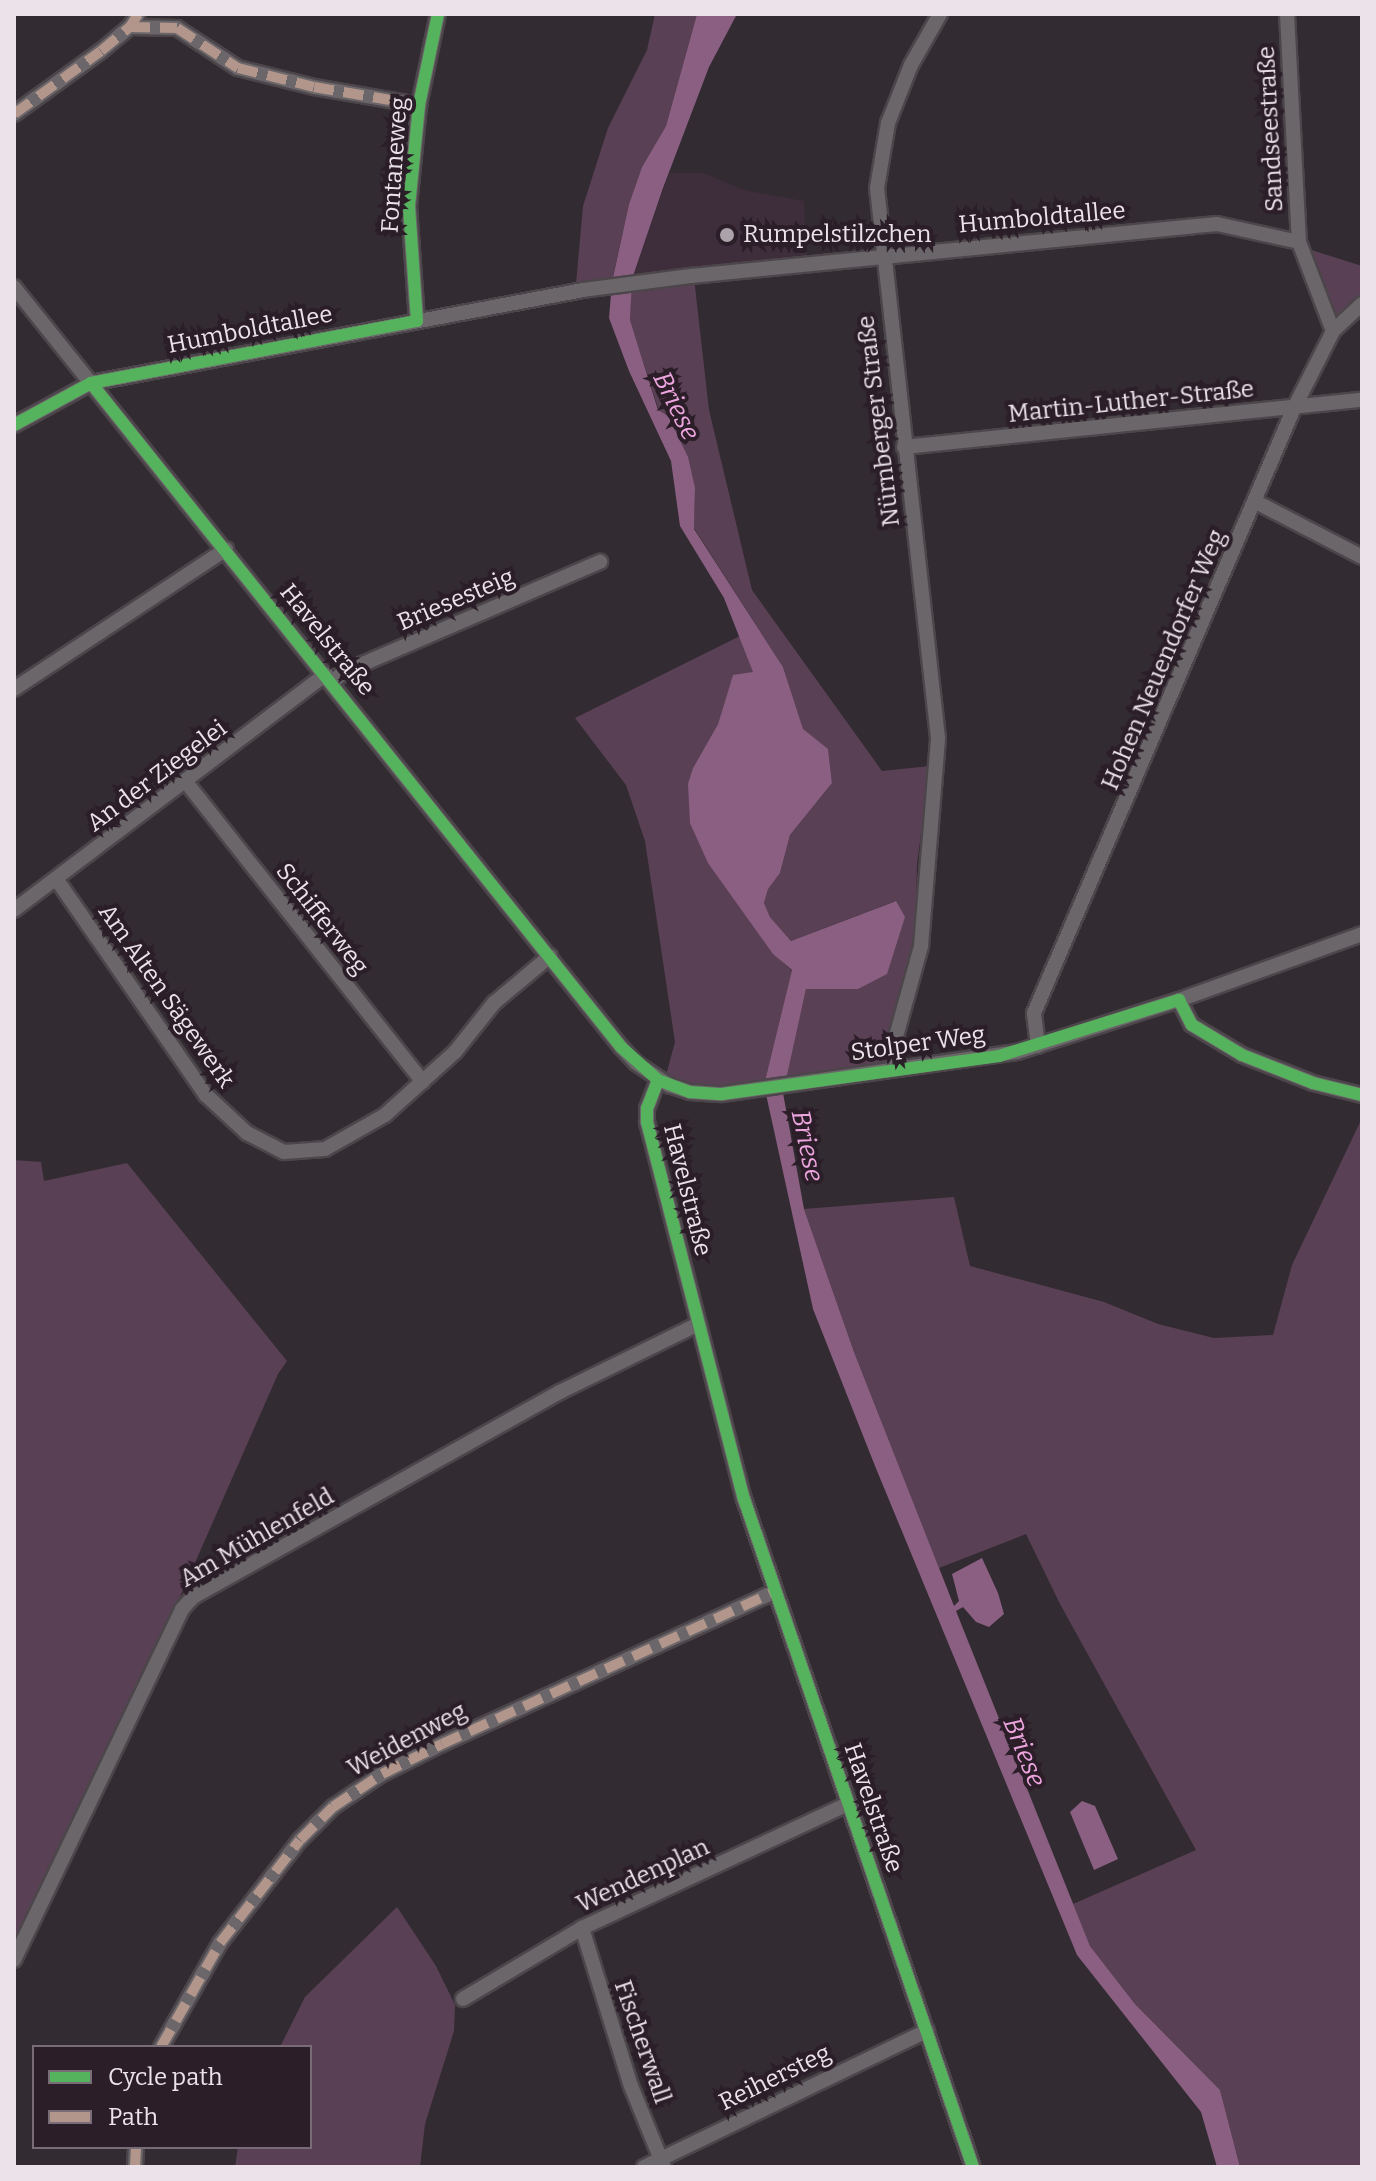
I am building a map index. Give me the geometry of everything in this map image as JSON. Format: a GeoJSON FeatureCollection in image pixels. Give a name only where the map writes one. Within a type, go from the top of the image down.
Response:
{"type":"FeatureCollection","features":[{"type":"Feature","properties":{"kind":"street"},"geometry":{"type":"LineString","coordinates":[[170,14],[177,28]]}},
{"type":"Feature","properties":{"kind":"street","name":"Fontaneweg"},"geometry":{"type":"LineString","coordinates":[[417,321],[409,206],[419,105],[438,14]]}},
{"type":"Feature","properties":{"kind":"street","name":"Nürnberger Straße"},"geometry":{"type":"LineString","coordinates":[[895,1069],[895,1040],[920,955],[938,738],[882,256],[877,188],[888,123],[911,65],[940,14]]}},
{"type":"Feature","properties":{"kind":"street","name":"Sandseestraße"},"geometry":{"type":"LineString","coordinates":[[1287,14],[1299,242]]}},
{"type":"Feature","properties":{"kind":"street"},"geometry":{"type":"LineString","coordinates":[[14,114],[55,87],[134,20],[177,28],[238,68],[314,87],[419,105]]}},
{"type":"Feature","properties":{"kind":"street","name":"Humboldtallee"},"geometry":{"type":"LineString","coordinates":[[14,425],[91,383],[583,290],[646,281],[1217,224],[1299,242]]}},
{"type":"Feature","properties":{"kind":"street"},"geometry":{"type":"LineString","coordinates":[[1299,242],[1333,331]]}},
{"type":"Feature","properties":{"kind":"street","name":"Havelstraße"},"geometry":{"type":"LineString","coordinates":[[14,287],[621,1047],[658,1080],[647,1108],[647,1122],[744,1499],[973,2167]]}},
{"type":"Feature","properties":{"kind":"street","name":"Hohen Neuendorfer Weg"},"geometry":{"type":"LineString","coordinates":[[1038,1046],[1034,1013],[1294,408],[1333,331],[1362,304]]}},
{"type":"Feature","properties":{"kind":"street","name":"Martin-Luther-Straße"},"geometry":{"type":"LineString","coordinates":[[904,447],[1362,400]]}},
{"type":"Feature","properties":{"kind":"street"},"geometry":{"type":"LineString","coordinates":[[1256,502],[1362,557]]}},
{"type":"Feature","properties":{"kind":"street"},"geometry":{"type":"LineString","coordinates":[[14,689],[226,549]]}},
{"type":"Feature","properties":{"kind":"street","name":"Briesesteig"},"geometry":{"type":"LineString","coordinates":[[329,678],[600,562]]}},
{"type":"Feature","properties":{"kind":"street","name":"An der Ziegelei"},"geometry":{"type":"LineString","coordinates":[[14,910],[329,678]]}},
{"type":"Feature","properties":{"kind":"street","name":"Schifferweg"},"geometry":{"type":"LineString","coordinates":[[186,782],[423,1082]]}},
{"type":"Feature","properties":{"kind":"street","name":"Am Alten Sägewerk"},"geometry":{"type":"LineString","coordinates":[[57,880],[206,1095],[247,1133],[284,1152],[325,1149],[385,1115],[455,1052],[494,1003],[550,956]]}},
{"type":"Feature","properties":{"kind":"street","name":"Stolper Weg"},"geometry":{"type":"LineString","coordinates":[[658,1080],[704,1094],[999,1056],[1179,1000],[1362,934]]}},
{"type":"Feature","properties":{"kind":"street"},"geometry":{"type":"LineString","coordinates":[[1179,1000],[1192,1025],[1242,1055],[1299,1078],[1362,1095]]}},
{"type":"Feature","properties":{"kind":"street","name":"Am Mühlenfeld"},"geometry":{"type":"LineString","coordinates":[[14,1960],[182,1609],[193,1597],[560,1392],[698,1324]]}},
{"type":"Feature","properties":{"kind":"street","name":"Weidenweg"},"geometry":{"type":"LineString","coordinates":[[162,2045],[213,1952],[300,1840],[333,1807],[382,1774],[442,1744],[774,1592]]}},
{"type":"Feature","properties":{"kind":"street","name":"Wendenplan"},"geometry":{"type":"LineString","coordinates":[[463,1999],[582,1928],[848,1804]]}},
{"type":"Feature","properties":{"kind":"street","name":"Fischerwall"},"geometry":{"type":"LineString","coordinates":[[582,1928],[631,2086],[662,2163]]}},
{"type":"Feature","properties":{"kind":"street","name":"Reihersteg"},"geometry":{"type":"LineString","coordinates":[[644,2167],[662,2163],[927,2031]]}},
{"type":"Feature","properties":{"kind":"shaded area"},"geometry":{"type":"Polygon","coordinates":[[[655,14],[697,14],[666,126],[642,167],[629,204],[612,281],[575,295],[583,206],[608,128],[647,50],[655,14]]]}},
{"type":"Feature","properties":{"kind":"shaded area"},"geometry":{"type":"Polygon","coordinates":[[[697,14],[737,14],[709,67],[663,188],[632,279],[630,320],[658,410],[668,416],[688,457],[695,488],[694,529],[783,667],[803,729],[828,749],[832,783],[790,835],[780,873],[768,889],[764,903],[770,917],[791,941],[896,901],[905,917],[887,974],[858,989],[806,989],[783,1093],[804,1209],[854,1352],[954,1606],[959,1601],[952,1574],[982,1558],[998,1593],[1004,1614],[989,1627],[976,1622],[963,1607],[956,1611],[1090,1946],[1135,2004],[1220,2090],[1240,2167],[1217,2167],[1201,2112],[1077,1955],[875,1466],[813,1309],[764,1085],[792,970],[773,954],[708,863],[690,823],[688,784],[693,768],[718,724],[733,675],[753,672],[724,598],[680,526],[671,461],[629,371],[609,318],[612,282],[629,204],[642,167],[666,126],[697,14]]]}},
{"type":"Feature","properties":{"kind":"shaded area","name":"Rumpelstilzchen"},"geometry":{"type":"Polygon","coordinates":[[[669,173],[704,173],[744,190],[804,201],[807,260],[632,279],[669,173]]]}},
{"type":"Feature","properties":{"kind":"shaded area"},"geometry":{"type":"Polygon","coordinates":[[[1305,248],[1362,266],[1362,298],[1336,322],[1305,248]]]}},
{"type":"Feature","properties":{"kind":"shaded area"},"geometry":{"type":"Polygon","coordinates":[[[694,278],[709,410],[752,590],[882,771],[930,766],[917,864],[915,963],[893,1066],[784,1083],[806,989],[858,989],[895,901],[791,941],[770,917],[764,903],[768,888],[780,873],[790,835],[832,783],[828,750],[803,730],[783,667],[694,528],[695,488],[659,411],[630,321],[631,287],[694,278]]]}},
{"type":"Feature","properties":{"kind":"shaded area"},"geometry":{"type":"Polygon","coordinates":[[[740,636],[754,673],[733,676],[718,724],[693,768],[751,923],[773,953],[792,971],[764,1085],[704,1091],[665,1079],[675,1042],[645,841],[626,785],[575,718],[740,636]]]}},
{"type":"Feature","properties":{"kind":"shaded area"},"geometry":{"type":"Polygon","coordinates":[[[1362,1118],[1362,2167],[1240,2167],[1220,2090],[1135,2004],[1090,1946],[1073,1904],[1196,1850],[1060,1604],[1026,1534],[939,1568],[854,1352],[804,1209],[954,1197],[970,1266],[1104,1302],[1158,1324],[1214,1338],[1273,1335],[1292,1265],[1362,1118]]]}},
{"type":"Feature","properties":{"kind":"shaded area"},"geometry":{"type":"Polygon","coordinates":[[[14,1160],[41,1162],[44,1181],[127,1163],[287,1361],[278,1374],[179,1599],[14,1947],[14,1160]]]}},
{"type":"Feature","properties":{"kind":"shaded area"},"geometry":{"type":"Polygon","coordinates":[[[1082,1801],[1095,1806],[1118,1859],[1094,1870],[1070,1812],[1082,1801]]]}},
{"type":"Feature","properties":{"kind":"shaded area"},"geometry":{"type":"Polygon","coordinates":[[[397,1907],[436,1966],[455,2005],[454,2031],[425,2124],[420,2167],[235,2167],[238,2149],[312,2149],[312,2045],[281,2045],[305,1997],[397,1907]]]}},
{"type":"Feature","properties":{"kind":"marked path"},"geometry":{"type":"LineString","coordinates":[[14,114],[101,51],[130,27],[138,14]]}},
{"type":"Feature","properties":{"kind":"marked path"},"geometry":{"type":"LineString","coordinates":[[130,27],[177,28],[238,68],[314,87],[419,105]]}},
{"type":"Feature","properties":{"kind":"marked path"},"geometry":{"type":"LineString","coordinates":[[162,2045],[220,1943],[300,1840],[333,1807],[382,1774],[442,1744],[774,1592]]}},
{"type":"Feature","properties":{"kind":"marked path"},"geometry":{"type":"LineString","coordinates":[[135,2167],[136,2149]]}},
{"type":"Feature","properties":{"kind":"cycle path"},"geometry":{"type":"LineString","coordinates":[[14,425],[91,383],[417,321],[409,206],[419,105],[438,14]]}},
{"type":"Feature","properties":{"kind":"cycle path"},"geometry":{"type":"LineString","coordinates":[[91,383],[621,1047],[658,1080],[690,1092],[722,1094],[999,1056],[1179,1000],[1192,1025],[1242,1055],[1313,1083],[1362,1095]]}},
{"type":"Feature","properties":{"kind":"cycle path"},"geometry":{"type":"LineString","coordinates":[[658,1080],[647,1108],[647,1122],[744,1499],[973,2167]]}},
{"type":"Feature","properties":{"kind":"place","name":"Rumpelstilzchen"},"geometry":{"type":"Point","coordinates":[727,235]}},
{"type":"Feature","properties":{"kind":"water label","name":"Briese"},"geometry":{"type":"Point","coordinates":[676,406]}},
{"type":"Feature","properties":{"kind":"water label","name":"Briese"},"geometry":{"type":"Point","coordinates":[807,1146]}},
{"type":"Feature","properties":{"kind":"water label","name":"Briese"},"geometry":{"type":"Point","coordinates":[1024,1752]}}]}
